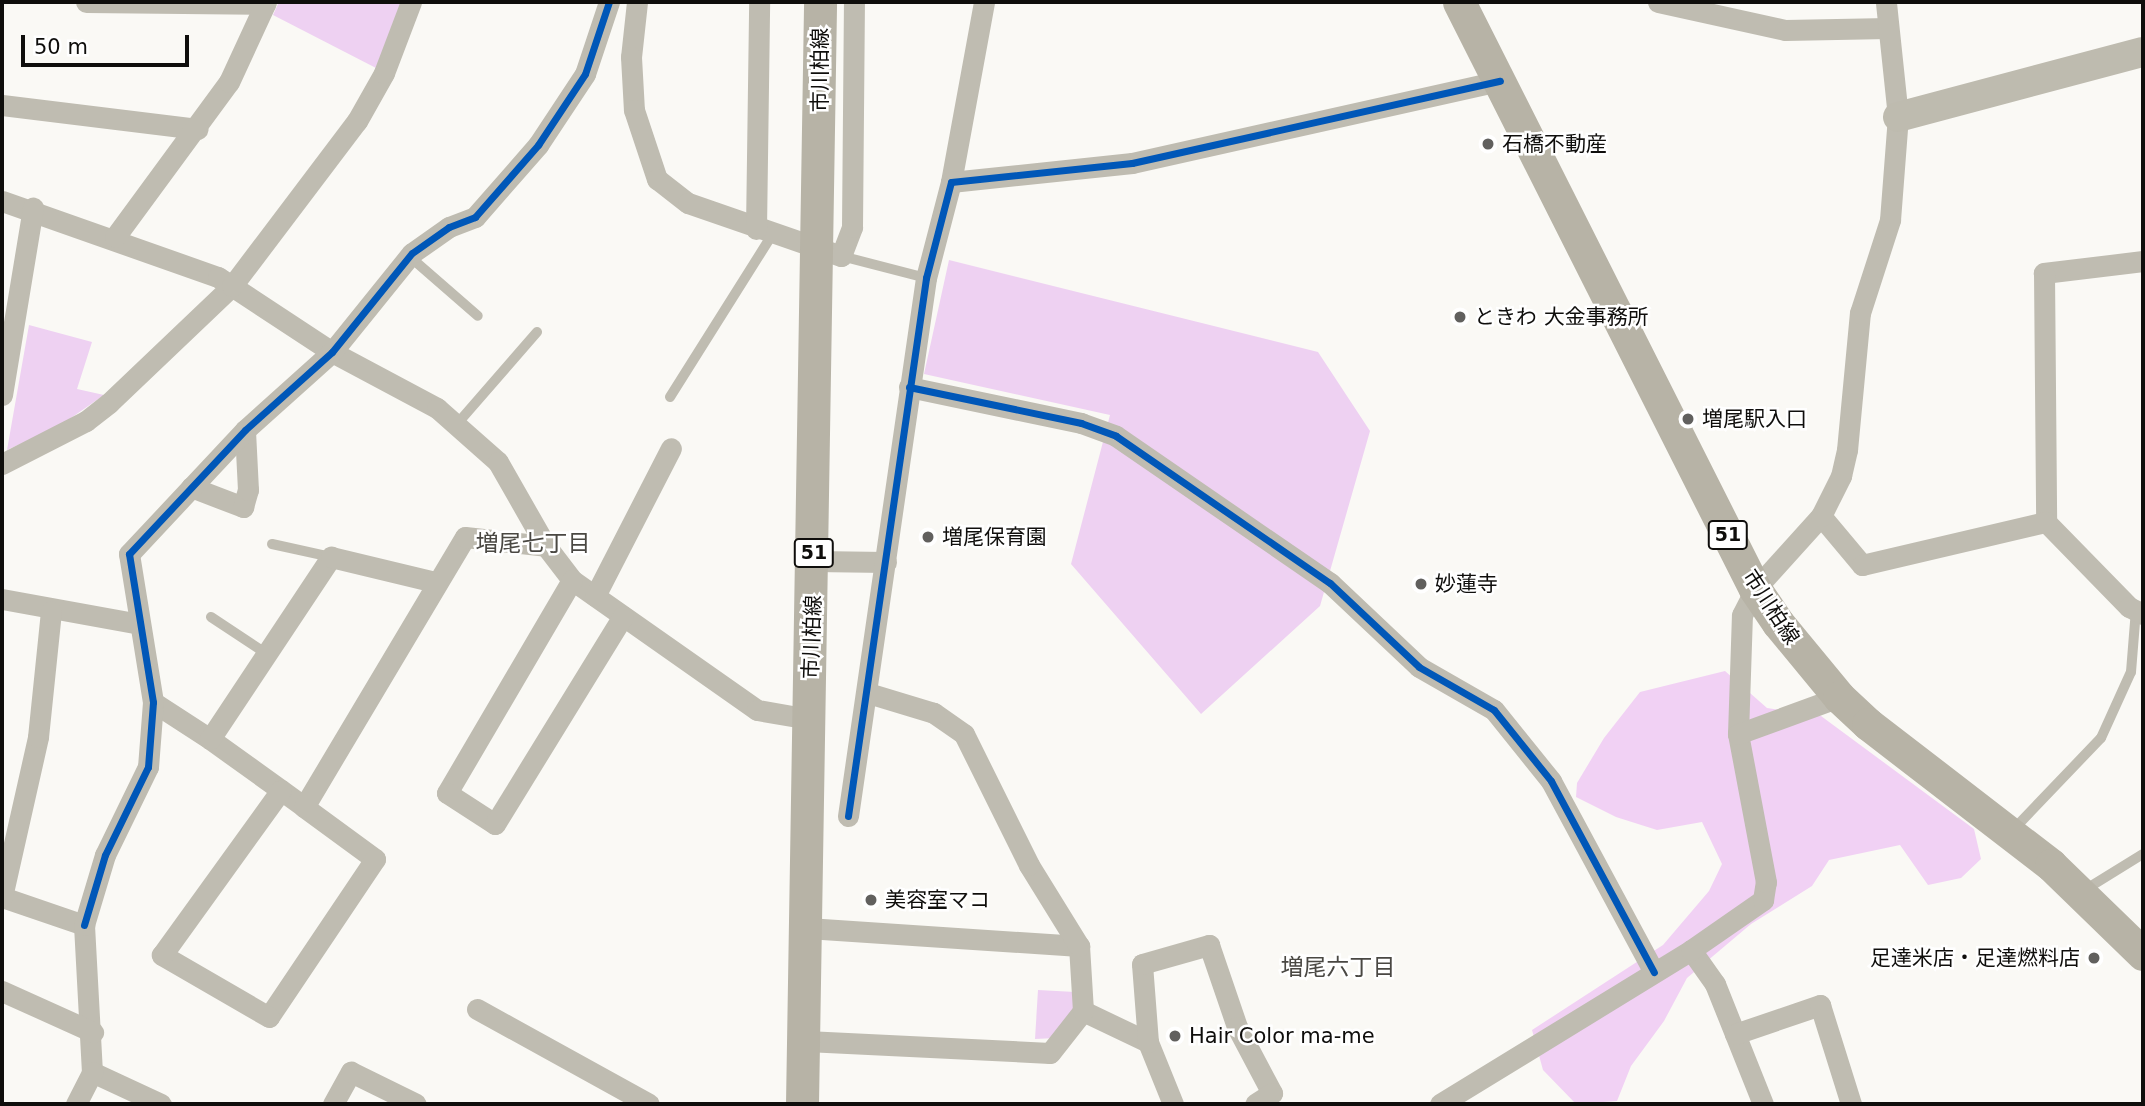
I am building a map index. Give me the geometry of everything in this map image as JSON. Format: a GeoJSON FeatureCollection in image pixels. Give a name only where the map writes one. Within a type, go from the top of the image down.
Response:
{"type":"FeatureCollection","features":[{"type":"Feature","properties":{"kind":"main road","name":"市川柏線"},"geometry":{"type":"LineString","coordinates":[[802,1104],[806,1041],[809,719],[814,562],[830,253],[820,2]]}},
{"type":"Feature","properties":{"kind":"main road","name":"市川柏線"},"geometry":{"type":"LineString","coordinates":[[1459,2],[1755,589],[1794,645],[1839,697],[2081,892],[2143,954]]}},
{"type":"Feature","properties":{"kind":"street"},"geometry":{"type":"LineString","coordinates":[[86,2],[266,3],[229,82],[198,129],[115,237]]}},
{"type":"Feature","properties":{"kind":"street"},"geometry":{"type":"LineString","coordinates":[[2,464],[86,421],[109,404],[232,286],[357,121],[384,73],[411,2]]}},
{"type":"Feature","properties":{"kind":"street"},"geometry":{"type":"LineString","coordinates":[[637,2],[631,57],[634,110],[657,179],[688,203],[764,232],[830,253],[852,227],[854,2]]}},
{"type":"Feature","properties":{"kind":"street"},"geometry":{"type":"LineString","coordinates":[[759,2],[764,232]]}},
{"type":"Feature","properties":{"kind":"street"},"geometry":{"type":"LineString","coordinates":[[848,816],[868,693],[926,278],[951,182],[984,2]]}},
{"type":"Feature","properties":{"kind":"street"},"geometry":{"type":"LineString","coordinates":[[1658,2],[1785,30],[1888,28]]}},
{"type":"Feature","properties":{"kind":"street"},"geometry":{"type":"LineString","coordinates":[[1440,1104],[1691,950],[1763,900],[1766,882],[1738,734],[1742,615],[1755,589],[1821,516],[1841,476],[1847,450],[1860,313],[1890,220],[1898,117],[1886,2]]}},
{"type":"Feature","properties":{"kind":"street"},"geometry":{"type":"LineString","coordinates":[[76,1104],[92,1072],[93,1032],[84,925],[104,855],[148,767],[153,702],[129,554],[245,430],[332,352],[409,256],[449,227],[475,217],[538,145],[585,74],[604,3]]}},
{"type":"Feature","properties":{"kind":"street"},"geometry":{"type":"LineString","coordinates":[[1898,117],[2143,52]]}},
{"type":"Feature","properties":{"kind":"street"},"geometry":{"type":"LineString","coordinates":[[951,182],[1132,163],[1500,81]]}},
{"type":"Feature","properties":{"kind":"street"},"geometry":{"type":"LineString","coordinates":[[2,105],[198,129]]}},
{"type":"Feature","properties":{"kind":"street"},"geometry":{"type":"LineString","coordinates":[[2,201],[33,208],[115,237],[232,286],[332,352],[437,408],[498,463],[546,546],[572,580],[758,710],[809,719]]}},
{"type":"Feature","properties":{"kind":"street"},"geometry":{"type":"LineString","coordinates":[[2,395],[33,208]]}},
{"type":"Feature","properties":{"kind":"street"},"geometry":{"type":"LineString","coordinates":[[2139,612],[2046,522],[2044,273],[2143,261]]}},
{"type":"Feature","properties":{"kind":"street"},"geometry":{"type":"LineString","coordinates":[[909,387],[1081,423],[1116,436],[1330,583],[1419,667],[1494,710],[1551,781],[1654,972]]}},
{"type":"Feature","properties":{"kind":"street"},"geometry":{"type":"LineString","coordinates":[[191,487],[243,507],[248,490],[245,430]]}},
{"type":"Feature","properties":{"kind":"street"},"geometry":{"type":"LineString","coordinates":[[595,596],[671,448]]}},
{"type":"Feature","properties":{"kind":"street"},"geometry":{"type":"LineString","coordinates":[[1821,516],[1862,565],[2046,522]]}},
{"type":"Feature","properties":{"kind":"street"},"geometry":{"type":"LineString","coordinates":[[304,807],[435,582],[465,537],[546,546]]}},
{"type":"Feature","properties":{"kind":"street"},"geometry":{"type":"LineString","coordinates":[[210,739],[331,557],[435,582]]}},
{"type":"Feature","properties":{"kind":"street"},"geometry":{"type":"LineString","coordinates":[[814,562],[886,562]]}},
{"type":"Feature","properties":{"kind":"street"},"geometry":{"type":"LineString","coordinates":[[572,580],[447,793],[495,824],[623,616]]}},
{"type":"Feature","properties":{"kind":"street"},"geometry":{"type":"LineString","coordinates":[[2,599],[51,612],[140,624]]}},
{"type":"Feature","properties":{"kind":"street"},"geometry":{"type":"LineString","coordinates":[[51,612],[38,737],[2,897],[84,925]]}},
{"type":"Feature","properties":{"kind":"street"},"geometry":{"type":"LineString","coordinates":[[806,1041],[1050,1053],[1083,1011],[1079,946],[1029,865],[964,734],[934,713],[868,693]]}},
{"type":"Feature","properties":{"kind":"street"},"geometry":{"type":"LineString","coordinates":[[1738,734],[1839,697]]}},
{"type":"Feature","properties":{"kind":"street"},"geometry":{"type":"LineString","coordinates":[[153,702],[210,739],[281,790],[375,859],[269,1017],[162,955],[281,790]]}},
{"type":"Feature","properties":{"kind":"street"},"geometry":{"type":"LineString","coordinates":[[807,928],[1079,946]]}},
{"type":"Feature","properties":{"kind":"street"},"geometry":{"type":"LineString","coordinates":[[1173,1104],[1148,1042],[1142,964],[1209,945],[1237,1027],[1272,1093],[1255,1104]]}},
{"type":"Feature","properties":{"kind":"street"},"geometry":{"type":"LineString","coordinates":[[1691,950],[1715,984],[1763,1104]]}},
{"type":"Feature","properties":{"kind":"street"},"geometry":{"type":"LineString","coordinates":[[2,991],[93,1032]]}},
{"type":"Feature","properties":{"kind":"street"},"geometry":{"type":"LineString","coordinates":[[1735,1034],[1820,1005],[1851,1104]]}},
{"type":"Feature","properties":{"kind":"street"},"geometry":{"type":"LineString","coordinates":[[477,1009],[649,1104]]}},
{"type":"Feature","properties":{"kind":"street"},"geometry":{"type":"LineString","coordinates":[[1083,1011],[1148,1042]]}},
{"type":"Feature","properties":{"kind":"street"},"geometry":{"type":"LineString","coordinates":[[92,1072],[161,1104]]}},
{"type":"Feature","properties":{"kind":"street"},"geometry":{"type":"LineString","coordinates":[[333,1104],[351,1072],[416,1104]]}},
{"type":"Feature","properties":{"kind":"lane"},"geometry":{"type":"LineString","coordinates":[[670,397],[764,232]]}},
{"type":"Feature","properties":{"kind":"lane"},"geometry":{"type":"LineString","coordinates":[[830,253],[926,278]]}},
{"type":"Feature","properties":{"kind":"lane"},"geometry":{"type":"LineString","coordinates":[[409,256],[478,316]]}},
{"type":"Feature","properties":{"kind":"lane"},"geometry":{"type":"LineString","coordinates":[[457,424],[537,332]]}},
{"type":"Feature","properties":{"kind":"lane"},"geometry":{"type":"LineString","coordinates":[[272,544],[331,557]]}},
{"type":"Feature","properties":{"kind":"lane"},"geometry":{"type":"LineString","coordinates":[[2010,833],[2101,738],[2131,672],[2139,612]]}},
{"type":"Feature","properties":{"kind":"lane"},"geometry":{"type":"LineString","coordinates":[[211,617],[267,654]]}},
{"type":"Feature","properties":{"kind":"lane"},"geometry":{"type":"LineString","coordinates":[[2081,892],[2143,854]]}},
{"type":"Feature","properties":{"kind":"shaded area"},"geometry":{"type":"Polygon","coordinates":[[[279,2],[401,2],[376,68],[273,15],[279,2]]]}},
{"type":"Feature","properties":{"kind":"shaded area"},"geometry":{"type":"Polygon","coordinates":[[[949,260],[1318,352],[1370,431],[1320,606],[1201,714],[1071,564],[1110,415],[924,374],[949,260]]]}},
{"type":"Feature","properties":{"kind":"shaded area"},"geometry":{"type":"Polygon","coordinates":[[[29,325],[92,342],[77,389],[104,395],[58,427],[7,450],[29,325]]]}},
{"type":"Feature","properties":{"kind":"shaded area"},"geometry":{"type":"Polygon","coordinates":[[[1725,671],[1767,708],[1821,716],[1974,829],[1981,859],[1961,878],[1928,885],[1900,845],[1829,860],[1812,886],[1751,924],[1687,978],[1664,1021],[1631,1066],[1617,1101],[1576,1104],[1543,1070],[1532,1030],[1663,945],[1709,891],[1722,864],[1702,822],[1657,830],[1616,817],[1576,797],[1577,783],[1604,738],[1640,692],[1725,671]]]}},
{"type":"Feature","properties":{"kind":"shaded area"},"geometry":{"type":"Polygon","coordinates":[[[1038,990],[1075,992],[1077,1004],[1056,1038],[1035,1039],[1038,990]]]}},
{"type":"Feature","properties":{"kind":"cycle path"},"geometry":{"type":"LineString","coordinates":[[84,925],[105,855],[148,767],[153,702],[129,554],[245,430],[332,352],[412,253],[449,227],[475,217],[538,145],[585,74],[609,2]]}},
{"type":"Feature","properties":{"kind":"cycle path"},"geometry":{"type":"LineString","coordinates":[[848,816],[926,278],[951,182],[1132,163],[1500,81]]}},
{"type":"Feature","properties":{"kind":"cycle path"},"geometry":{"type":"LineString","coordinates":[[909,387],[1081,423],[1116,436],[1330,583],[1419,667],[1494,710],[1551,781],[1654,972]]}},
{"type":"Feature","properties":{"kind":"place","name":"石橋不動産"},"geometry":{"type":"Point","coordinates":[1488,144]}},
{"type":"Feature","properties":{"kind":"place","name":"ときわ 大金事務所"},"geometry":{"type":"Point","coordinates":[1460,317]}},
{"type":"Feature","properties":{"kind":"place","name":"増尾駅入口"},"geometry":{"type":"Point","coordinates":[1688,419]}},
{"type":"Feature","properties":{"kind":"place","name":"増尾保育園"},"geometry":{"type":"Point","coordinates":[928,537]}},
{"type":"Feature","properties":{"kind":"place","name":"妙蓮寺"},"geometry":{"type":"Point","coordinates":[1421,584]}},
{"type":"Feature","properties":{"kind":"place","name":"美容室マコ"},"geometry":{"type":"Point","coordinates":[871,900]}},
{"type":"Feature","properties":{"kind":"place","name":"足達米店・足達燃料店"},"geometry":{"type":"Point","coordinates":[2094,958]}},
{"type":"Feature","properties":{"kind":"place","name":"Hair Color ma-me"},"geometry":{"type":"Point","coordinates":[1175,1036]}},
{"type":"Feature","properties":{"kind":"district","name":"増尾七丁目"},"geometry":{"type":"Point","coordinates":[533,543]}},
{"type":"Feature","properties":{"kind":"district","name":"増尾六丁目"},"geometry":{"type":"Point","coordinates":[1338,967]}}]}
